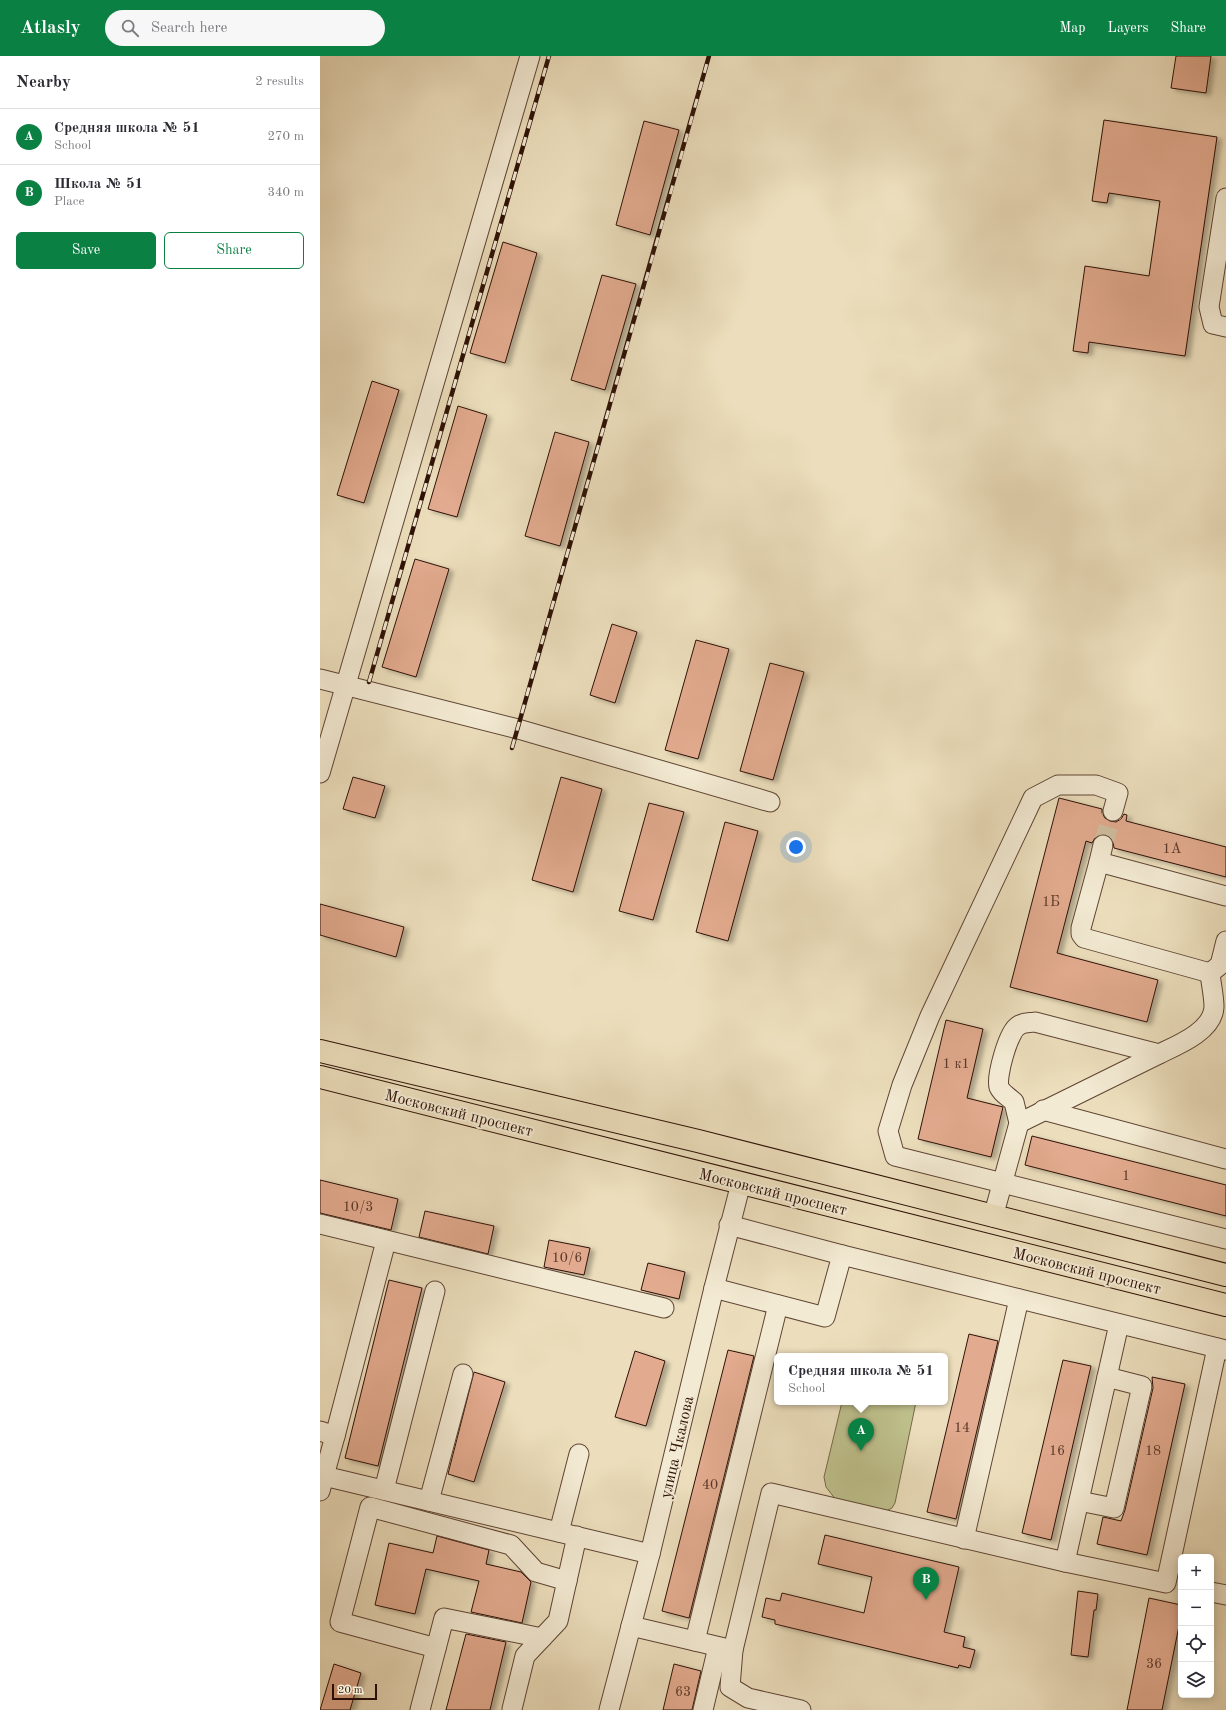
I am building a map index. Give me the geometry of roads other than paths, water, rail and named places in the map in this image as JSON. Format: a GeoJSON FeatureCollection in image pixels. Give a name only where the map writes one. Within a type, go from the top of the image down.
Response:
{"type":"FeatureCollection","features":[{"type":"Feature","properties":{"kind":"main road","name":"Московский проспект"},"geometry":{"type":"LineString","coordinates":[[320,1051],[698,1141],[1226,1275]]}},
{"type":"Feature","properties":{"kind":"main road","name":"Московский проспект"},"geometry":{"type":"LineString","coordinates":[[320,1077],[1226,1305]]}},
{"type":"Feature","properties":{"kind":"main road"},"geometry":{"type":"LineString","coordinates":[[987,1244],[993,1217]]}},
{"type":"Feature","properties":{"kind":"street"},"geometry":{"type":"LineString","coordinates":[[320,773],[530,56]]}},
{"type":"Feature","properties":{"kind":"street"},"geometry":{"type":"LineString","coordinates":[[1226,198],[1209,307],[1213,324],[1226,327]]}},
{"type":"Feature","properties":{"kind":"street"},"geometry":{"type":"LineString","coordinates":[[320,679],[518,729],[770,802]]}},
{"type":"Feature","properties":{"kind":"street"},"geometry":{"type":"LineString","coordinates":[[1113,811],[1118,793],[1096,785],[1058,785],[1033,798],[930,1016],[902,1085],[888,1131],[895,1156],[1226,1239]]}},
{"type":"Feature","properties":{"kind":"street"},"geometry":{"type":"LineString","coordinates":[[1210,973],[1084,938],[1081,934],[1081,928],[1101,854],[1226,896]]}},
{"type":"Feature","properties":{"kind":"street"},"geometry":{"type":"LineString","coordinates":[[1210,973],[1220,965],[1226,941]]}},
{"type":"Feature","properties":{"kind":"street"},"geometry":{"type":"LineString","coordinates":[[1019,1123],[1185,1041],[1205,1028],[1214,1009],[1210,973]]}},
{"type":"Feature","properties":{"kind":"street"},"geometry":{"type":"LineString","coordinates":[[993,1217],[1019,1123],[1014,1102],[1002,1093],[998,1081],[1009,1037],[1017,1026],[1036,1022],[1159,1054]]}},
{"type":"Feature","properties":{"kind":"street"},"geometry":{"type":"LineString","coordinates":[[1043,1110],[1226,1159]]}},
{"type":"Feature","properties":{"kind":"street","name":"улица Чкалова"},"geometry":{"type":"LineString","coordinates":[[609,1710],[650,1554],[729,1225],[741,1183]]}},
{"type":"Feature","properties":{"kind":"street"},"geometry":{"type":"LineString","coordinates":[[320,1224],[664,1308]]}},
{"type":"Feature","properties":{"kind":"street"},"geometry":{"type":"LineString","coordinates":[[703,1710],[726,1648],[771,1493],[1065,1562],[1174,1584],[1222,1349],[842,1255],[729,1225]]}},
{"type":"Feature","properties":{"kind":"street"},"geometry":{"type":"LineString","coordinates":[[386,1240],[327,1434],[322,1483],[384,1490],[650,1554]]}},
{"type":"Feature","properties":{"kind":"street"},"geometry":{"type":"LineString","coordinates":[[714,1288],[825,1317],[842,1255]]}},
{"type":"Feature","properties":{"kind":"street"},"geometry":{"type":"LineString","coordinates":[[384,1490],[435,1291]]}},
{"type":"Feature","properties":{"kind":"street"},"geometry":{"type":"LineString","coordinates":[[964,1538],[1019,1299]]}},
{"type":"Feature","properties":{"kind":"street"},"geometry":{"type":"LineString","coordinates":[[695,1641],[778,1305]]}},
{"type":"Feature","properties":{"kind":"street"},"geometry":{"type":"LineString","coordinates":[[1065,1562],[1119,1324]]}},
{"type":"Feature","properties":{"kind":"street"},"geometry":{"type":"LineString","coordinates":[[429,1501],[463,1374]]}},
{"type":"Feature","properties":{"kind":"street"},"geometry":{"type":"LineString","coordinates":[[1079,1501],[1114,1508],[1142,1386],[1107,1377]]}},
{"type":"Feature","properties":{"kind":"street"},"geometry":{"type":"LineString","coordinates":[[559,1532],[579,1454]]}},
{"type":"Feature","properties":{"kind":"street"},"geometry":{"type":"LineString","coordinates":[[436,1648],[340,1622],[370,1508],[510,1545],[536,1572],[567,1581]]}},
{"type":"Feature","properties":{"kind":"street"},"geometry":{"type":"LineString","coordinates":[[512,1709],[525,1656],[558,1621],[577,1536]]}},
{"type":"Feature","properties":{"kind":"street"},"geometry":{"type":"LineString","coordinates":[[1214,1593],[1226,1595]]}},
{"type":"Feature","properties":{"kind":"street"},"geometry":{"type":"LineString","coordinates":[[420,1710],[444,1618],[542,1638]]}},
{"type":"Feature","properties":{"kind":"street"},"geometry":{"type":"LineString","coordinates":[[631,1626],[726,1648]]}},
{"type":"Feature","properties":{"kind":"street"},"geometry":{"type":"LineString","coordinates":[[726,1648],[730,1687],[748,1698],[801,1710]]}},
{"type":"Feature","properties":{"kind":"tunnel"},"geometry":{"type":"LineString","coordinates":[[1103,845],[1113,811]]}},
{"type":"Feature","properties":{"kind":"railway"},"geometry":{"type":"LineString","coordinates":[[369,682],[549,56]]}},
{"type":"Feature","properties":{"kind":"railway"},"geometry":{"type":"LineString","coordinates":[[512,748],[709,56]]}},
{"type":"Feature","properties":{"kind":"place","name":"Средняя школа № 51"},"geometry":{"type":"Point","coordinates":[861,1451]}},
{"type":"Feature","properties":{"kind":"place","name":"Школа № 51"},"geometry":{"type":"Point","coordinates":[926,1600]}}]}
